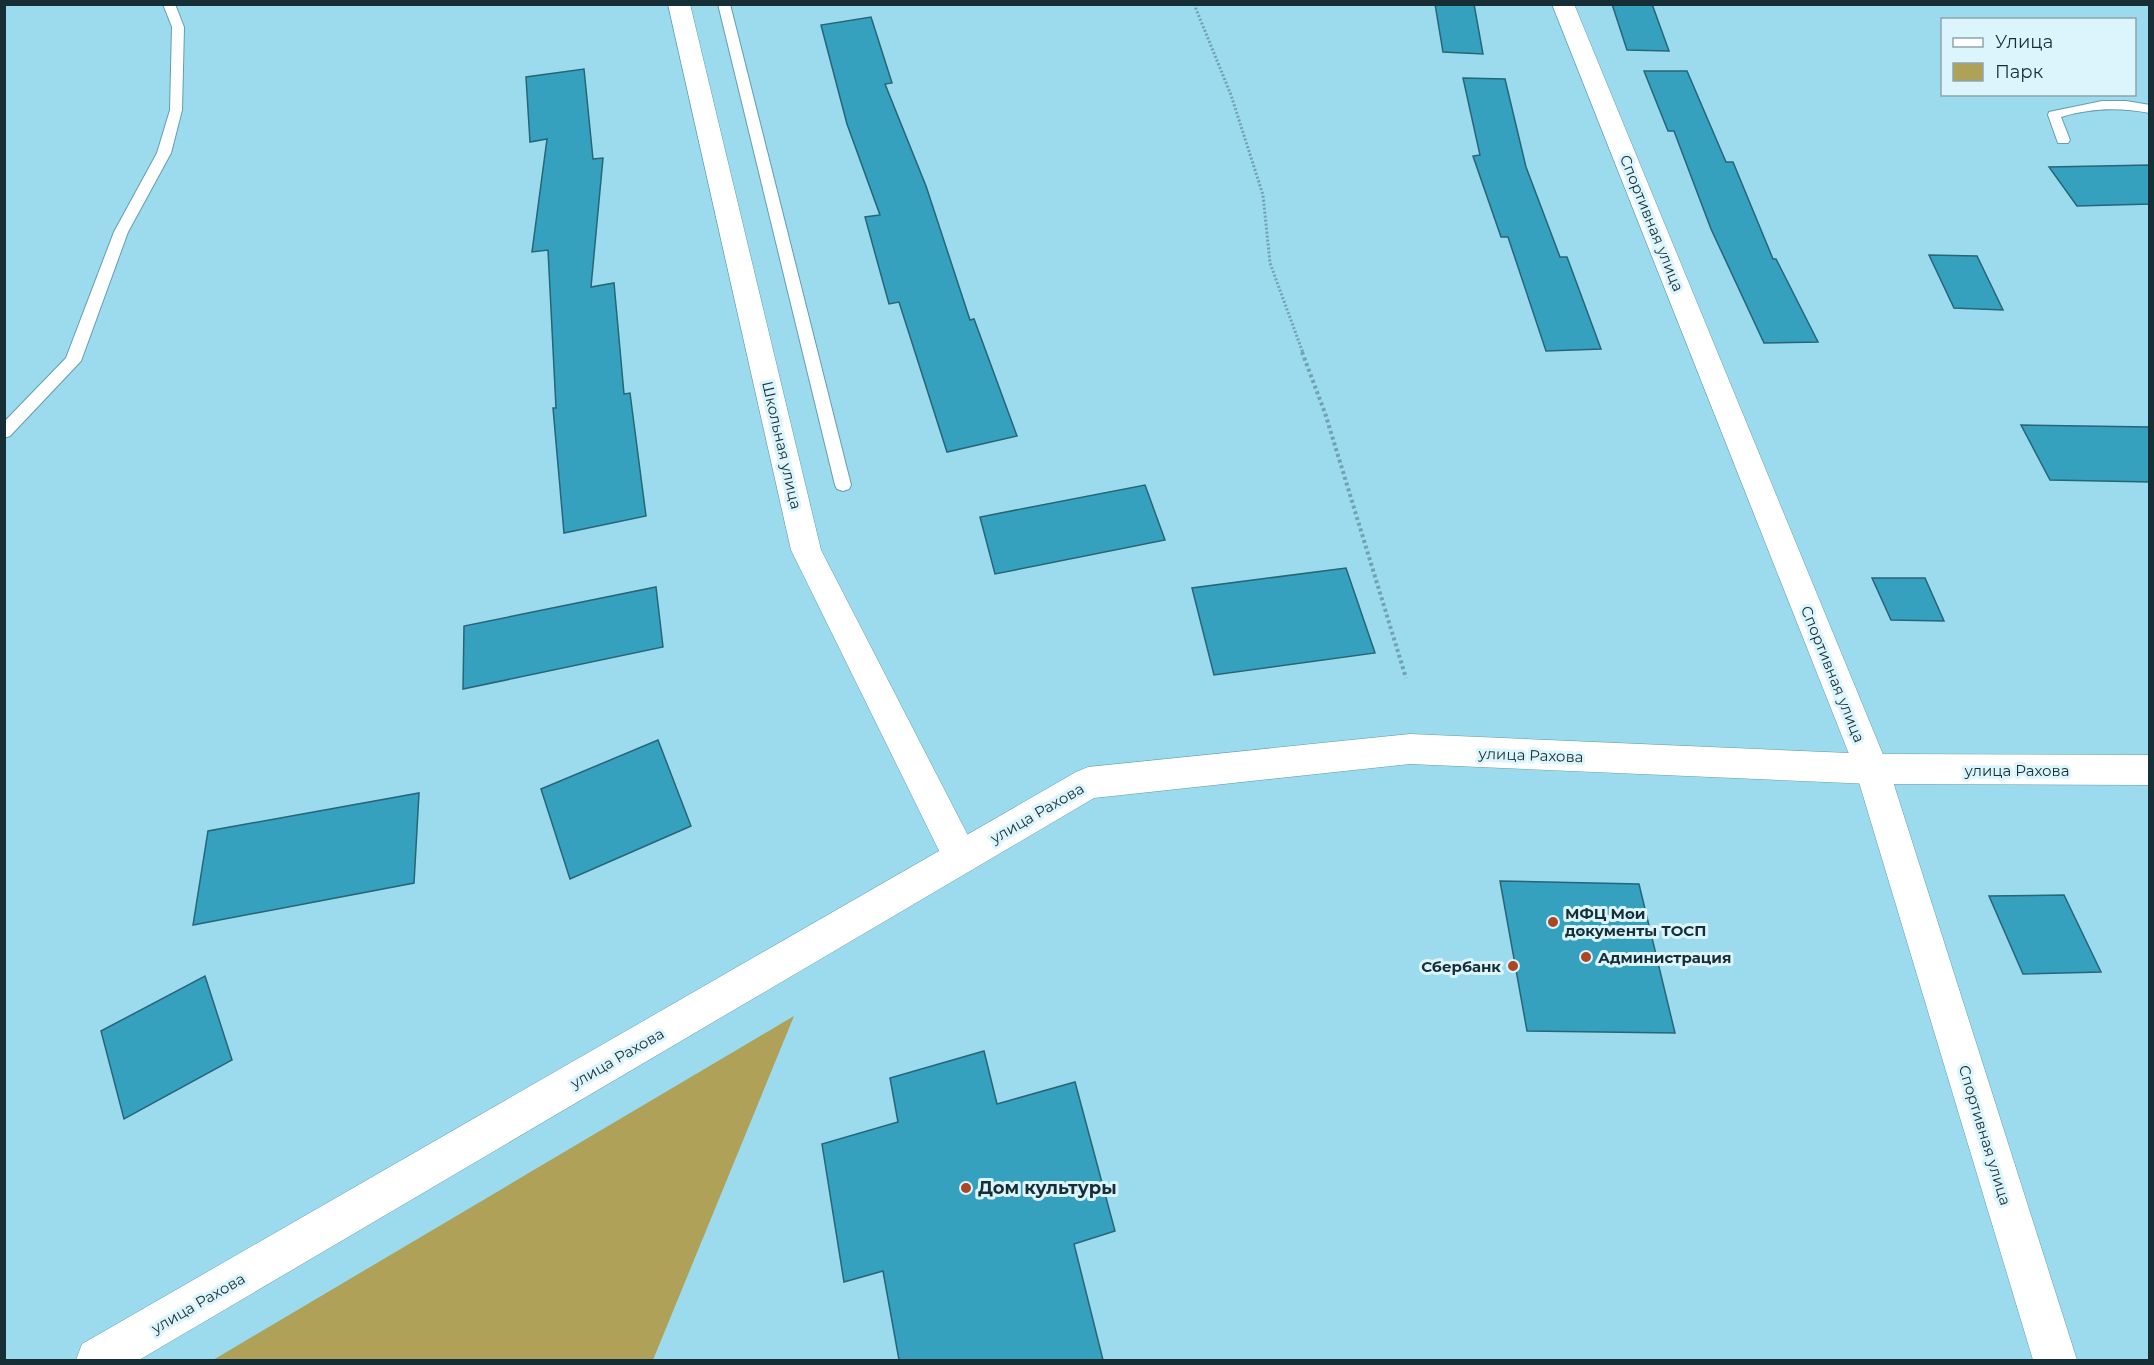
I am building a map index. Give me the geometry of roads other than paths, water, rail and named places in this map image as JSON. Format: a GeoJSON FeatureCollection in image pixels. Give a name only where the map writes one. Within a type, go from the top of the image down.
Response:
{"type":"FeatureCollection","features":[{"type":"Feature","properties":{"kind":"street","name":"Школьная улица"},"geometry":{"type":"LineString","coordinates":[[679,4],[806,550],[962,857]]}},
{"type":"Feature","properties":{"kind":"street","name":"Спортивная улица"},"geometry":{"type":"LineString","coordinates":[[1563,4],[1872,769],[2055,1360]]}},
{"type":"Feature","properties":{"kind":"street","name":"улица Рахова"},"geometry":{"type":"LineString","coordinates":[[99,1360],[1088,783],[1410,749],[1872,769],[2150,770]]}},
{"type":"Feature","properties":{"kind":"lane"},"geometry":{"type":"LineString","coordinates":[[4,432],[73,361],[121,232],[164,153],[176,111],[177,27],[169,4]]}},
{"type":"Feature","properties":{"kind":"lane"},"geometry":{"type":"LineString","coordinates":[[724,4],[843,485]]}},
{"type":"Feature","properties":{"kind":"lane"},"geometry":{"type":"LineString","coordinates":[[2063,140],[2054,115],[2082,106],[2128,104],[2150,109]]}},
{"type":"Feature","properties":{"kind":"place","name":"МФЦ Мои документы ТОСП"},"geometry":{"type":"Point","coordinates":[1553,922]}},
{"type":"Feature","properties":{"kind":"place","name":"Администрация"},"geometry":{"type":"Point","coordinates":[1586,957]}},
{"type":"Feature","properties":{"kind":"place","name":"Сбербанк"},"geometry":{"type":"Point","coordinates":[1513,966]}},
{"type":"Feature","properties":{"kind":"place","name":"Дом культуры"},"geometry":{"type":"Point","coordinates":[966,1188]}}]}
